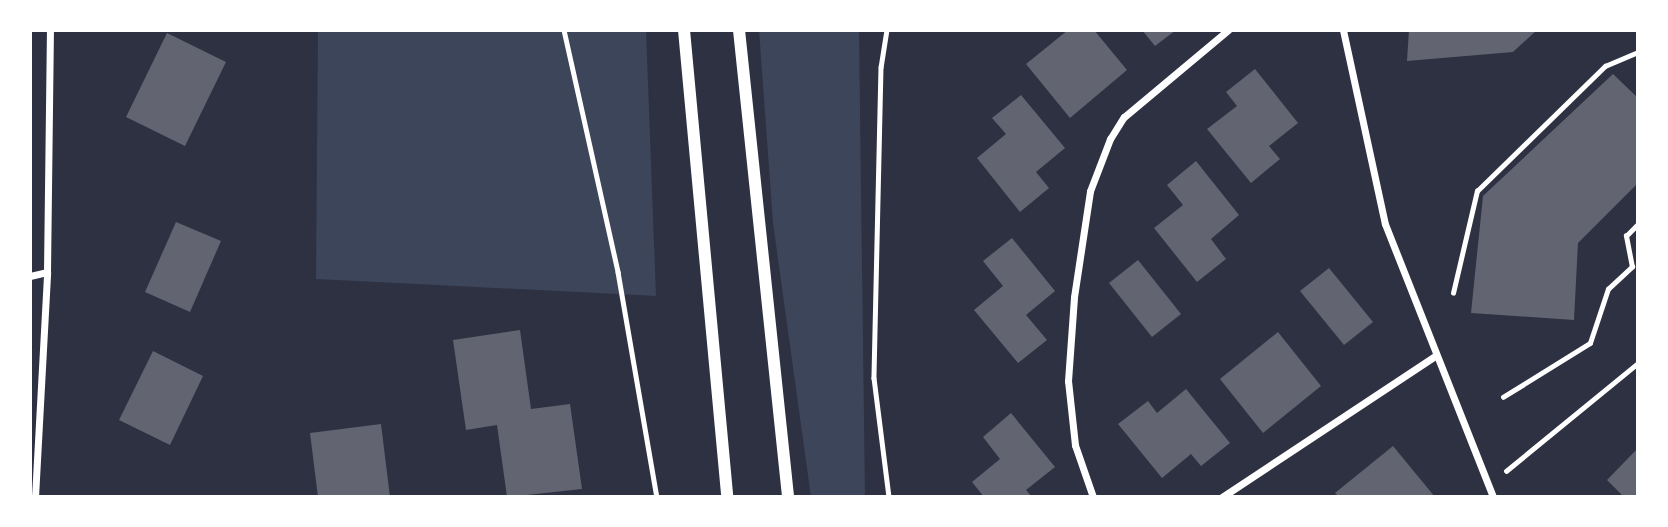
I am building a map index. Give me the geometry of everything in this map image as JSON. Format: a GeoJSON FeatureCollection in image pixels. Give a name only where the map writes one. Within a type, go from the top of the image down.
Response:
{"type":"FeatureCollection","features":[{"type":"Feature","properties":{"kind":"street"},"geometry":{"type":"LineString","coordinates":[[35,497],[47,272],[50,30]]}},
{"type":"Feature","properties":{"kind":"street"},"geometry":{"type":"LineString","coordinates":[[684,30],[727,497]]}},
{"type":"Feature","properties":{"kind":"street"},"geometry":{"type":"LineString","coordinates":[[739,30],[788,497]]}},
{"type":"Feature","properties":{"kind":"street"},"geometry":{"type":"LineString","coordinates":[[1093,497],[1075,445],[1068,382],[1074,298],[1090,191],[1110,139],[1124,117],[1228,30]]}},
{"type":"Feature","properties":{"kind":"street"},"geometry":{"type":"LineString","coordinates":[[1343,30],[1385,224],[1493,497]]}},
{"type":"Feature","properties":{"kind":"street"},"geometry":{"type":"LineString","coordinates":[[30,275],[47,272]]}},
{"type":"Feature","properties":{"kind":"street"},"geometry":{"type":"LineString","coordinates":[[1222,497],[1435,356]]}},
{"type":"Feature","properties":{"kind":"path"},"geometry":{"type":"LineString","coordinates":[[564,30],[618,272],[657,497]]}},
{"type":"Feature","properties":{"kind":"path"},"geometry":{"type":"LineString","coordinates":[[887,30],[881,67],[874,378],[889,497]]}},
{"type":"Feature","properties":{"kind":"path"},"geometry":{"type":"LineString","coordinates":[[1453,293],[1477,191],[1605,66],[1638,52]]}},
{"type":"Feature","properties":{"kind":"path"},"geometry":{"type":"LineString","coordinates":[[1503,397],[1590,343],[1608,289],[1632,267],[1626,236],[1638,224]]}},
{"type":"Feature","properties":{"kind":"path"},"geometry":{"type":"LineString","coordinates":[[1490,486],[1638,363]]}},
{"type":"Feature","properties":{"kind":"shaded area"},"geometry":{"type":"Polygon","coordinates":[[[318,30],[646,30],[656,296],[316,279],[318,30]]]}},
{"type":"Feature","properties":{"kind":"shaded area"},"geometry":{"type":"Polygon","coordinates":[[[759,30],[859,30],[865,497],[811,497],[773,223],[759,30]]]}},
{"type":"Feature","properties":{"kind":"building"},"geometry":{"type":"Polygon","coordinates":[[[1068,30],[1094,30],[1127,70],[1070,118],[1026,64],[1068,30]]]}},
{"type":"Feature","properties":{"kind":"building"},"geometry":{"type":"Polygon","coordinates":[[[1142,30],[1176,30],[1155,46],[1142,30]]]}},
{"type":"Feature","properties":{"kind":"building"},"geometry":{"type":"Polygon","coordinates":[[[1409,30],[1537,30],[1513,52],[1407,61],[1409,30]]]}},
{"type":"Feature","properties":{"kind":"building"},"geometry":{"type":"Polygon","coordinates":[[[167,33],[226,62],[185,146],[126,117],[167,33]]]}},
{"type":"Feature","properties":{"kind":"building"},"geometry":{"type":"Polygon","coordinates":[[[1255,69],[1298,123],[1269,146],[1280,159],[1251,183],[1207,129],[1237,106],[1226,92],[1255,69]]]}},
{"type":"Feature","properties":{"kind":"building"},"geometry":{"type":"Polygon","coordinates":[[[1613,74],[1638,98],[1638,183],[1578,243],[1574,320],[1471,313],[1483,196],[1613,74]]]}},
{"type":"Feature","properties":{"kind":"building"},"geometry":{"type":"Polygon","coordinates":[[[1021,95],[1065,148],[1036,172],[1049,188],[1020,212],[977,158],[1006,134],[992,118],[1021,95]]]}},
{"type":"Feature","properties":{"kind":"building"},"geometry":{"type":"Polygon","coordinates":[[[1196,161],[1239,215],[1211,239],[1226,259],[1197,282],[1154,228],[1183,205],[1167,185],[1196,161]]]}},
{"type":"Feature","properties":{"kind":"building"},"geometry":{"type":"Polygon","coordinates":[[[176,222],[221,241],[190,312],[145,292],[176,222]]]}},
{"type":"Feature","properties":{"kind":"building"},"geometry":{"type":"Polygon","coordinates":[[[1012,238],[1055,291],[1026,315],[1047,340],[1018,363],[974,310],[1003,286],[983,261],[1012,238]]]}},
{"type":"Feature","properties":{"kind":"building"},"geometry":{"type":"Polygon","coordinates":[[[1138,260],[1181,314],[1152,337],[1109,283],[1138,260]]]}},
{"type":"Feature","properties":{"kind":"building"},"geometry":{"type":"Polygon","coordinates":[[[1329,268],[1373,322],[1344,345],[1300,291],[1329,268]]]}},
{"type":"Feature","properties":{"kind":"building"},"geometry":{"type":"Polygon","coordinates":[[[520,330],[531,409],[570,404],[582,489],[507,497],[497,425],[466,430],[453,340],[520,330]]]}},
{"type":"Feature","properties":{"kind":"building"},"geometry":{"type":"Polygon","coordinates":[[[1278,332],[1321,386],[1263,433],[1220,379],[1278,332]]]}},
{"type":"Feature","properties":{"kind":"building"},"geometry":{"type":"Polygon","coordinates":[[[153,351],[203,376],[170,445],[119,420],[153,351]]]}},
{"type":"Feature","properties":{"kind":"building"},"geometry":{"type":"Polygon","coordinates":[[[1186,389],[1230,443],[1201,466],[1191,454],[1162,478],[1118,424],[1148,401],[1157,413],[1186,389]]]}},
{"type":"Feature","properties":{"kind":"building"},"geometry":{"type":"Polygon","coordinates":[[[1011,413],[1055,467],[1026,490],[1032,497],[984,497],[972,482],[1000,459],[983,437],[1011,413]]]}},
{"type":"Feature","properties":{"kind":"building"},"geometry":{"type":"Polygon","coordinates":[[[381,424],[390,497],[318,497],[310,433],[381,424]]]}},
{"type":"Feature","properties":{"kind":"building"},"geometry":{"type":"Polygon","coordinates":[[[1393,446],[1435,497],[1339,497],[1335,493],[1393,446]]]}},
{"type":"Feature","properties":{"kind":"building"},"geometry":{"type":"Polygon","coordinates":[[[1638,448],[1638,497],[1624,497],[1607,480],[1638,448]]]}}]}
